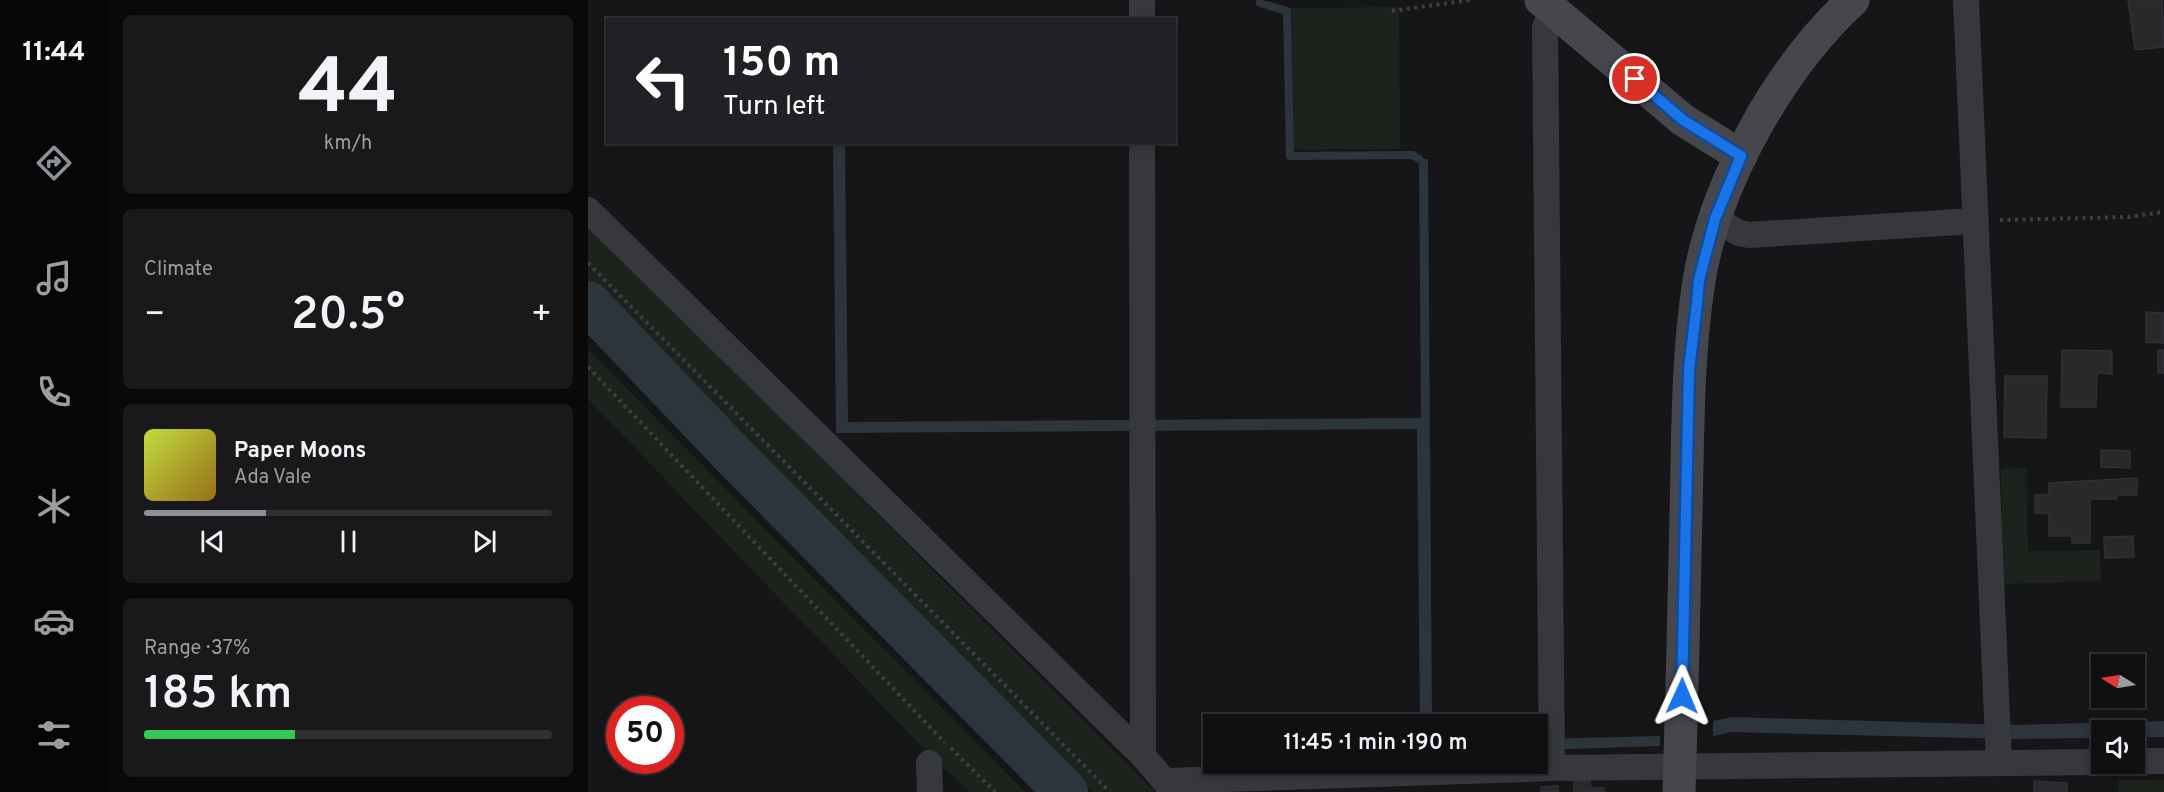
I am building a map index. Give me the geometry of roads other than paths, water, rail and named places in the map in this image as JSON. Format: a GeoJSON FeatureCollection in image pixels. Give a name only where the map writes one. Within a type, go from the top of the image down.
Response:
{"type":"FeatureCollection","features":[{"type":"Feature","properties":{"kind":"main road"},"geometry":{"type":"LineString","coordinates":[[1680,779],[1689,370],[1699,280],[1715,219],[1741,156],[1783,85],[1827,24],[1853,0]]}},
{"type":"Feature","properties":{"kind":"main road"},"geometry":{"type":"LineString","coordinates":[[1548,6],[1683,120],[1741,156]]}},
{"type":"Feature","properties":{"kind":"street"},"geometry":{"type":"LineString","coordinates":[[1142,0],[1142,18]]}},
{"type":"Feature","properties":{"kind":"street"},"geometry":{"type":"LineString","coordinates":[[1966,0],[1999,755]]}},
{"type":"Feature","properties":{"kind":"street"},"geometry":{"type":"LineString","coordinates":[[1548,6],[1545,27],[1552,753]]}},
{"type":"Feature","properties":{"kind":"street"},"geometry":{"type":"LineString","coordinates":[[1142,144],[1143,756]]}},
{"type":"Feature","properties":{"kind":"street"},"geometry":{"type":"LineString","coordinates":[[588,210],[1143,756],[1170,786],[1427,772],[1552,753],[1680,779],[1999,755],[2091,761]]}},
{"type":"Feature","properties":{"kind":"street"},"geometry":{"type":"LineString","coordinates":[[1715,219],[1739,233],[1749,235],[1974,221]]}},
{"type":"Feature","properties":{"kind":"street"},"geometry":{"type":"LineString","coordinates":[[2145,762],[2164,761]]}},
{"type":"Feature","properties":{"kind":"street"},"geometry":{"type":"LineString","coordinates":[[929,763],[930,792]]}},
{"type":"Feature","properties":{"kind":"waterway"},"geometry":{"type":"LineString","coordinates":[[1260,0],[1260,3],[1287,11],[1290,156],[1413,155],[1419,159]]}},
{"type":"Feature","properties":{"kind":"waterway"},"geometry":{"type":"LineString","coordinates":[[588,303],[734,456],[1066,792]]}}]}
